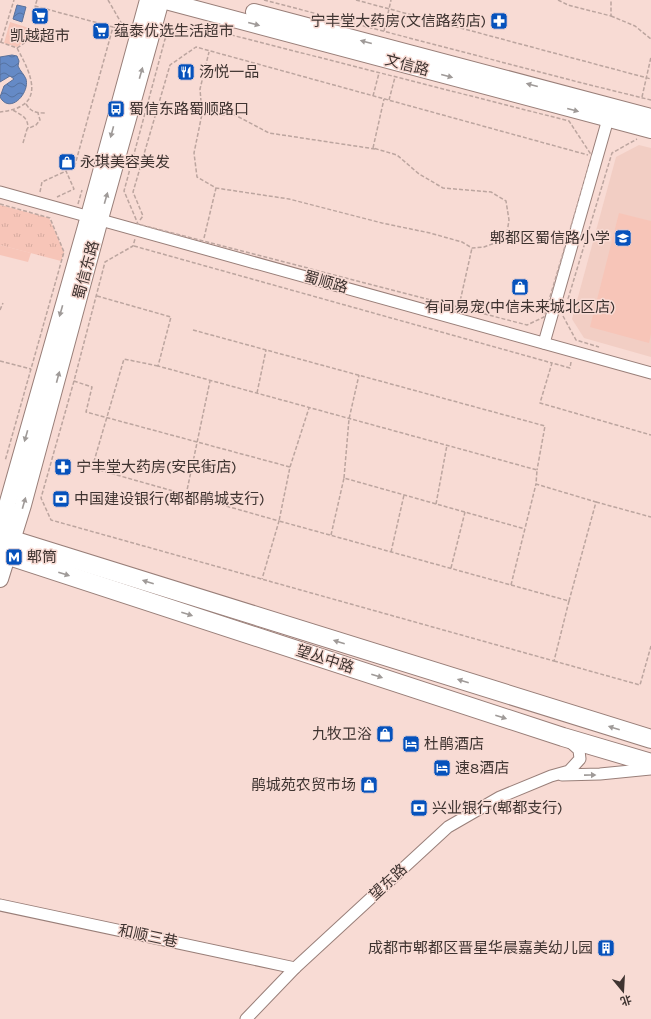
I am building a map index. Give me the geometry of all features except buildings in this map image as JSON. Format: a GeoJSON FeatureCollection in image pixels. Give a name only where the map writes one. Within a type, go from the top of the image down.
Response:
{"type":"FeatureCollection","features":[{"type":"Feature","properties":{"kind":"main road","name":"蜀信东路"},"geometry":{"type":"LineString","coordinates":[[0,579],[4,543],[23,505],[148,0]]}},
{"type":"Feature","properties":{"kind":"main road","name":"蜀信东路"},"geometry":{"type":"LineString","coordinates":[[95,218],[162,0]]}},
{"type":"Feature","properties":{"kind":"main road","name":"文信路"},"geometry":{"type":"LineString","coordinates":[[162,0],[608,119],[647,135]]}},
{"type":"Feature","properties":{"kind":"main road"},"geometry":{"type":"LineString","coordinates":[[207,0],[651,117]]}},
{"type":"Feature","properties":{"kind":"main road","name":"望丛中路"},"geometry":{"type":"LineString","coordinates":[[4,543],[563,737],[651,763]]}},
{"type":"Feature","properties":{"kind":"main road","name":"望丛中路"},"geometry":{"type":"LineString","coordinates":[[4,543],[651,739]]}},
{"type":"Feature","properties":{"kind":"street"},"geometry":{"type":"LineString","coordinates":[[544,343],[608,119]]}},
{"type":"Feature","properties":{"kind":"street","name":"蜀顺路"},"geometry":{"type":"LineString","coordinates":[[0,192],[95,218],[137,227],[544,343],[575,346],[651,373]]}},
{"type":"Feature","properties":{"kind":"street","name":"望东路"},"geometry":{"type":"LineString","coordinates":[[246,1019],[295,968],[448,827],[500,796],[551,776],[569,771],[580,759],[579,750],[563,737]]}},
{"type":"Feature","properties":{"kind":"street","name":"望东路"},"geometry":{"type":"LineString","coordinates":[[551,776],[600,774],[651,769]]}},
{"type":"Feature","properties":{"kind":"street","name":"和顺三巷"},"geometry":{"type":"LineString","coordinates":[[0,905],[295,968]]}},
{"type":"Feature","properties":{"kind":"path"},"geometry":{"type":"LineString","coordinates":[[0,112],[13,110],[26,104],[31,94],[33,85],[26,65],[17,48],[0,42],[14,0]]}},
{"type":"Feature","properties":{"kind":"path"},"geometry":{"type":"LineString","coordinates":[[37,0],[35,6],[113,27],[128,36],[108,0]]}},
{"type":"Feature","properties":{"kind":"path"},"geometry":{"type":"LineString","coordinates":[[264,0],[651,100]]}},
{"type":"Feature","properties":{"kind":"path"},"geometry":{"type":"LineString","coordinates":[[356,0],[651,79]]}},
{"type":"Feature","properties":{"kind":"path"},"geometry":{"type":"LineString","coordinates":[[384,31],[391,0]]}},
{"type":"Feature","properties":{"kind":"path"},"geometry":{"type":"LineString","coordinates":[[558,0],[568,5],[611,16],[635,26],[651,39]]}},
{"type":"Feature","properties":{"kind":"path"},"geometry":{"type":"LineString","coordinates":[[611,0],[611,16]]}},
{"type":"Feature","properties":{"kind":"path"},"geometry":{"type":"LineString","coordinates":[[196,26],[570,121],[592,156],[544,316],[527,324],[204,241],[137,227],[124,191],[165,39],[196,26]]}},
{"type":"Feature","properties":{"kind":"path"},"geometry":{"type":"LineString","coordinates":[[45,195],[40,193],[42,182],[66,171],[75,165],[113,27]]}},
{"type":"Feature","properties":{"kind":"path"},"geometry":{"type":"LineString","coordinates":[[17,48],[33,39]]}},
{"type":"Feature","properties":{"kind":"path"},"geometry":{"type":"LineString","coordinates":[[133,246],[137,227],[143,216],[133,192],[170,64],[196,47],[592,156]]}},
{"type":"Feature","properties":{"kind":"path"},"geometry":{"type":"LineString","coordinates":[[202,114],[235,115],[269,133],[375,149],[397,155],[419,174],[443,188],[491,192],[506,201],[509,220],[506,238],[484,247],[472,248],[462,242],[430,233],[382,223],[289,199],[216,188],[197,177],[194,153],[202,114],[200,89],[210,51]]}},
{"type":"Feature","properties":{"kind":"path"},"geometry":{"type":"LineString","coordinates":[[642,97],[651,57]]}},
{"type":"Feature","properties":{"kind":"path"},"geometry":{"type":"LineString","coordinates":[[373,96],[379,72]]}},
{"type":"Feature","properties":{"kind":"path"},"geometry":{"type":"LineString","coordinates":[[389,100],[395,76]]}},
{"type":"Feature","properties":{"kind":"path"},"geometry":{"type":"LineString","coordinates":[[375,149],[373,148],[384,99]]}},
{"type":"Feature","properties":{"kind":"path"},"geometry":{"type":"LineString","coordinates":[[26,104],[31,111],[45,113]]}},
{"type":"Feature","properties":{"kind":"path"},"geometry":{"type":"LineString","coordinates":[[13,110],[24,116],[28,122],[28,130],[23,143]]}},
{"type":"Feature","properties":{"kind":"path"},"geometry":{"type":"LineString","coordinates":[[28,130],[36,125],[40,120],[38,113]]}},
{"type":"Feature","properties":{"kind":"path"},"geometry":{"type":"LineString","coordinates":[[567,302],[612,153],[636,139],[647,135]]}},
{"type":"Feature","properties":{"kind":"path"},"geometry":{"type":"LineString","coordinates":[[63,200],[55,198],[74,189],[66,171]]}},
{"type":"Feature","properties":{"kind":"path"},"geometry":{"type":"LineString","coordinates":[[204,241],[216,188]]}},
{"type":"Feature","properties":{"kind":"path"},"geometry":{"type":"LineString","coordinates":[[78,204],[82,189]]}},
{"type":"Feature","properties":{"kind":"path"},"geometry":{"type":"LineString","coordinates":[[0,204],[50,218],[64,252],[4,465]]}},
{"type":"Feature","properties":{"kind":"path"},"geometry":{"type":"LineString","coordinates":[[565,309],[563,317],[575,346],[570,368],[133,246],[105,262],[74,381],[41,498],[51,520],[640,685],[651,646]]}},
{"type":"Feature","properties":{"kind":"path"},"geometry":{"type":"LineString","coordinates":[[459,307],[472,248]]}},
{"type":"Feature","properties":{"kind":"path"},"geometry":{"type":"LineString","coordinates":[[96,296],[171,317],[158,366]]}},
{"type":"Feature","properties":{"kind":"path"},"geometry":{"type":"LineString","coordinates":[[0,310],[3,303]]}},
{"type":"Feature","properties":{"kind":"path"},"geometry":{"type":"LineString","coordinates":[[193,330],[545,426],[536,484],[511,585]]}},
{"type":"Feature","properties":{"kind":"path"},"geometry":{"type":"LineString","coordinates":[[575,346],[599,347]]}},
{"type":"Feature","properties":{"kind":"path"},"geometry":{"type":"LineString","coordinates":[[257,393],[266,350]]}},
{"type":"Feature","properties":{"kind":"path"},"geometry":{"type":"LineString","coordinates":[[537,470],[158,366],[124,359],[92,468],[331,536],[570,601]]}},
{"type":"Feature","properties":{"kind":"path"},"geometry":{"type":"LineString","coordinates":[[0,361],[31,369]]}},
{"type":"Feature","properties":{"kind":"path"},"geometry":{"type":"LineString","coordinates":[[552,363],[540,403],[651,435]]}},
{"type":"Feature","properties":{"kind":"path"},"geometry":{"type":"LineString","coordinates":[[331,536],[344,478],[349,419],[359,375]]}},
{"type":"Feature","properties":{"kind":"path"},"geometry":{"type":"LineString","coordinates":[[74,381],[92,386],[86,412],[290,466]]}},
{"type":"Feature","properties":{"kind":"path"},"geometry":{"type":"LineString","coordinates":[[186,495],[210,381]]}},
{"type":"Feature","properties":{"kind":"path"},"geometry":{"type":"LineString","coordinates":[[262,579],[279,521],[290,466],[309,408]]}},
{"type":"Feature","properties":{"kind":"path"},"geometry":{"type":"LineString","coordinates":[[436,504],[447,445]]}},
{"type":"Feature","properties":{"kind":"path"},"geometry":{"type":"LineString","coordinates":[[344,478],[525,529]]}},
{"type":"Feature","properties":{"kind":"path"},"geometry":{"type":"LineString","coordinates":[[536,484],[651,517]]}},
{"type":"Feature","properties":{"kind":"path"},"geometry":{"type":"LineString","coordinates":[[391,552],[404,495]]}},
{"type":"Feature","properties":{"kind":"path"},"geometry":{"type":"LineString","coordinates":[[554,661],[596,502]]}},
{"type":"Feature","properties":{"kind":"path"},"geometry":{"type":"LineString","coordinates":[[451,568],[465,512]]}},
{"type":"Feature","properties":{"kind":"shaded area","name":"郫都区蜀信路小学"},"geometry":{"type":"Polygon","coordinates":[[[639,145],[651,148],[651,357],[584,338],[572,319],[616,157],[639,145]]]}},
{"type":"Feature","properties":{"kind":"green space"},"geometry":{"type":"Polygon","coordinates":[[[10,22],[29,28],[27,38],[32,39],[25,41],[17,47],[4,43],[10,22]]]}},
{"type":"Feature","properties":{"kind":"green space"},"geometry":{"type":"Polygon","coordinates":[[[0,205],[49,218],[64,252],[61,261],[0,245],[0,205]]]}},
{"type":"Feature","properties":{"kind":"green space"},"geometry":{"type":"Polygon","coordinates":[[[619,213],[651,221],[651,334],[649,343],[590,327],[619,213]]]}},
{"type":"Feature","properties":{"kind":"green space"},"geometry":{"type":"Polygon","coordinates":[[[0,245],[31,253],[28,262],[0,255],[0,245]]]}},
{"type":"Feature","properties":{"kind":"water"},"geometry":{"type":"Polygon","coordinates":[[[17,5],[26,7],[22,22],[13,19],[17,5]]]}},
{"type":"Feature","properties":{"kind":"water"},"geometry":{"type":"Polygon","coordinates":[[[12,55],[17,56],[19,61],[18,66],[26,79],[26,85],[22,96],[14,103],[9,104],[4,102],[0,97],[4,86],[14,79],[10,76],[0,82],[0,57],[12,55]]]}},
{"type":"Feature","properties":{"kind":"place","name":"凯越超市"},"geometry":{"type":"Point","coordinates":[40,16]}},
{"type":"Feature","properties":{"kind":"place","name":"宁丰堂大药房(文信路药店)"},"geometry":{"type":"Point","coordinates":[499,21]}},
{"type":"Feature","properties":{"kind":"place","name":"蕴泰优选生活超市"},"geometry":{"type":"Point","coordinates":[101,31]}},
{"type":"Feature","properties":{"kind":"place","name":"汤悦一品"},"geometry":{"type":"Point","coordinates":[186,72]}},
{"type":"Feature","properties":{"kind":"place","name":"蜀信东路蜀顺路口"},"geometry":{"type":"Point","coordinates":[116,109]}},
{"type":"Feature","properties":{"kind":"place","name":"永琪美容美发"},"geometry":{"type":"Point","coordinates":[67,162]}},
{"type":"Feature","properties":{"kind":"place","name":"郫都区蜀信路小学"},"geometry":{"type":"Point","coordinates":[623,238]}},
{"type":"Feature","properties":{"kind":"place","name":"有间易宠(中信未来城北区店)"},"geometry":{"type":"Point","coordinates":[520,287]}},
{"type":"Feature","properties":{"kind":"place","name":"宁丰堂大药房(安民街店)"},"geometry":{"type":"Point","coordinates":[63,467]}},
{"type":"Feature","properties":{"kind":"place","name":"中国建设银行(郫都鹃城支行)"},"geometry":{"type":"Point","coordinates":[61,499]}},
{"type":"Feature","properties":{"kind":"place","name":"郫筒"},"geometry":{"type":"Point","coordinates":[14,557]}},
{"type":"Feature","properties":{"kind":"place","name":"九牧卫浴"},"geometry":{"type":"Point","coordinates":[385,734]}},
{"type":"Feature","properties":{"kind":"place","name":"杜鹃酒店"},"geometry":{"type":"Point","coordinates":[411,744]}},
{"type":"Feature","properties":{"kind":"place","name":"速8酒店"},"geometry":{"type":"Point","coordinates":[442,768]}},
{"type":"Feature","properties":{"kind":"place","name":"鹃城苑农贸市场"},"geometry":{"type":"Point","coordinates":[369,785]}},
{"type":"Feature","properties":{"kind":"place","name":"兴业银行(郫都支行)"},"geometry":{"type":"Point","coordinates":[419,808]}},
{"type":"Feature","properties":{"kind":"place","name":"成都市郫都区晋星华晨嘉美幼儿园"},"geometry":{"type":"Point","coordinates":[606,948]}}]}
